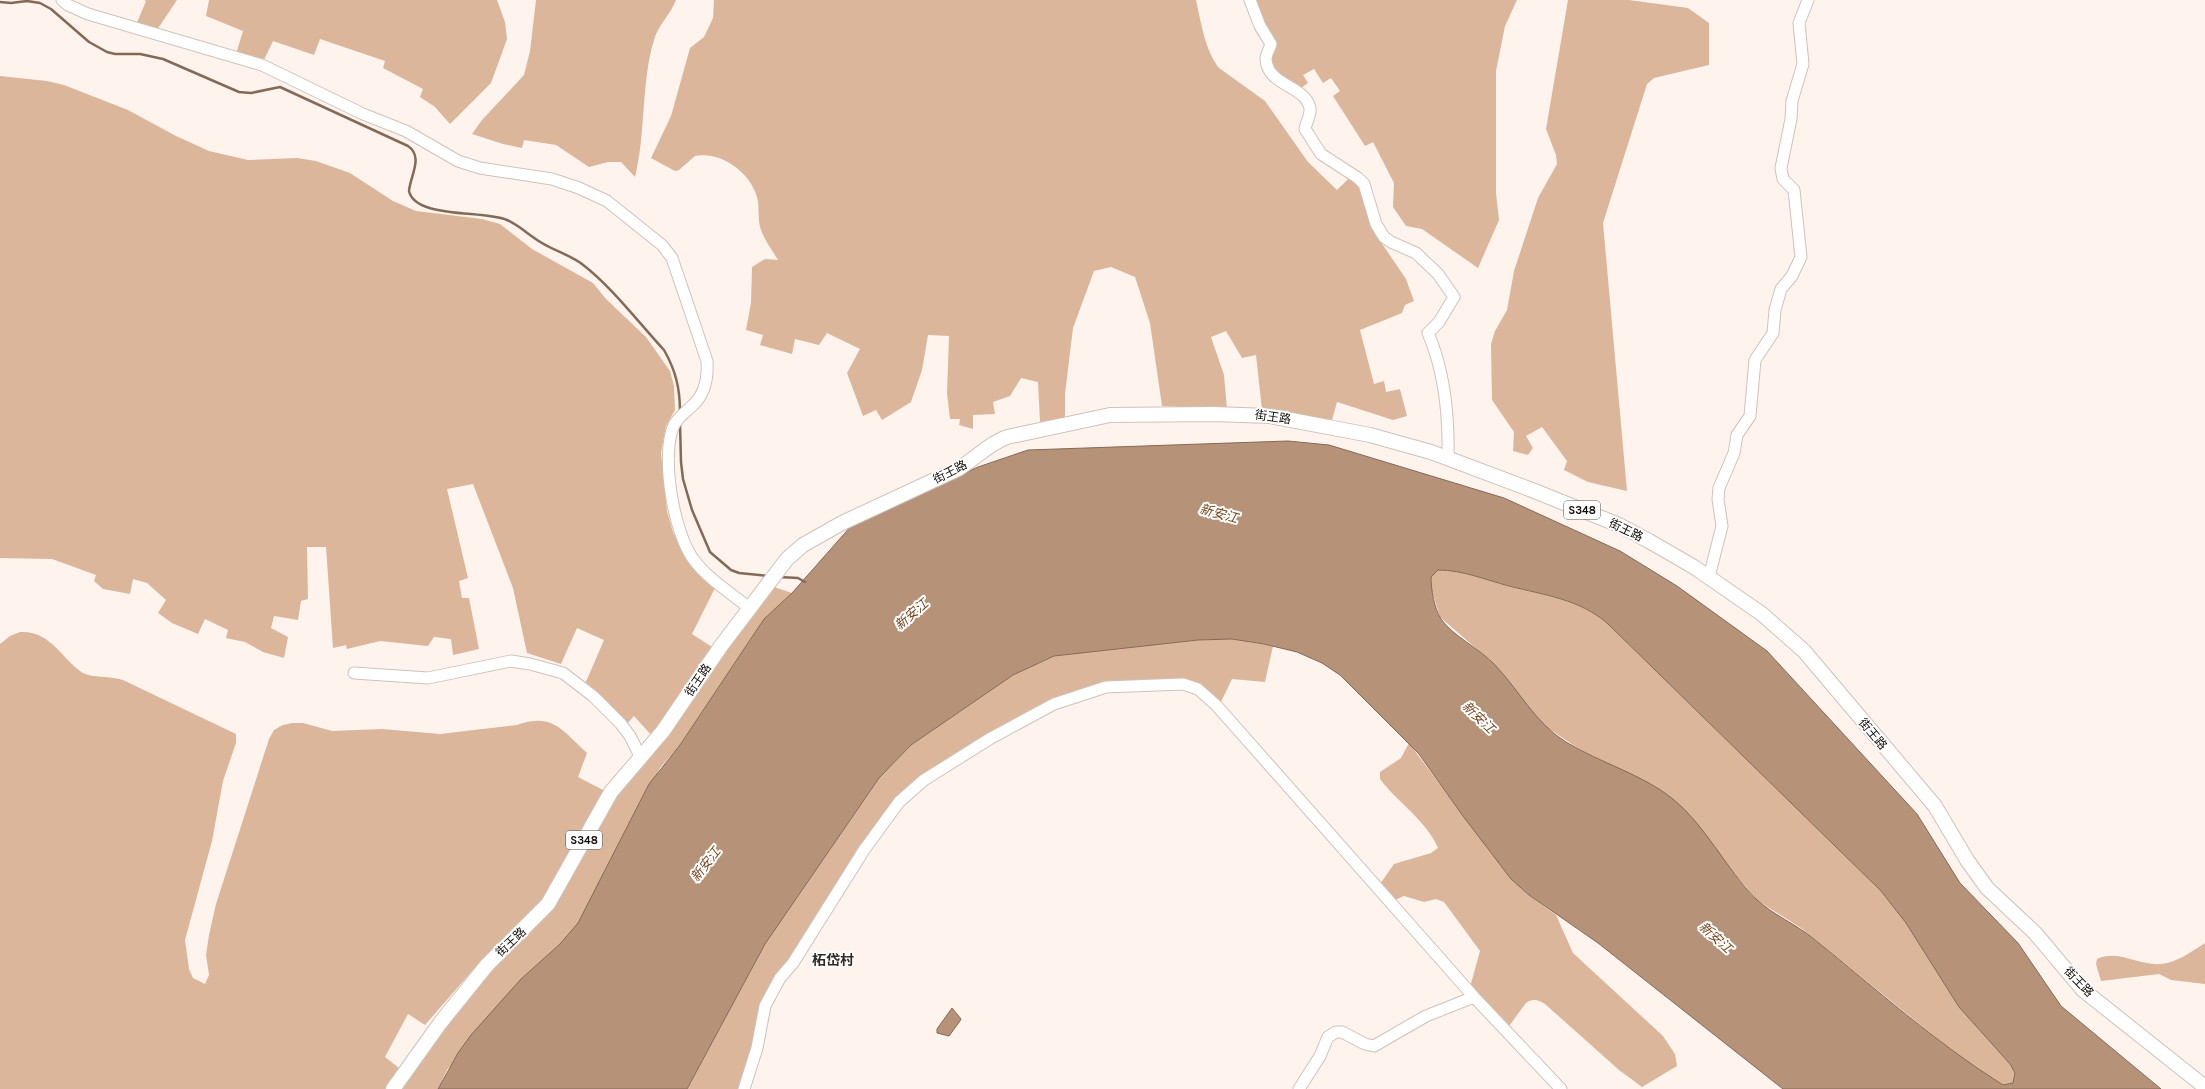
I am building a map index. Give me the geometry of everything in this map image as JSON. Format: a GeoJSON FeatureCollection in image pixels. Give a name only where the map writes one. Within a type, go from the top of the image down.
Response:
{"type":"FeatureCollection","features":[{"type":"Feature","properties":{"kind":"main road","name":"街王路"},"geometry":{"type":"LineString","coordinates":[[393,1089],[441,1022],[487,965],[548,904],[611,792],[663,731],[767,583],[787,559],[816,537],[842,523],[958,469],[998,440],[1110,415],[1212,414],[1270,416],[1370,435],[1448,458],[1619,525],[1709,577],[1774,623],[1804,651],[1935,806],[1967,860],[1987,888],[2035,933],[2083,990],[2205,1087]]}},
{"type":"Feature","properties":{"kind":"street"},"geometry":{"type":"LineString","coordinates":[[62,0],[68,5],[88,14],[262,65],[363,114],[406,131],[458,161],[480,168],[539,176],[579,188],[607,201],[662,245],[675,266],[707,361],[708,370],[702,394],[678,420],[669,440],[671,496],[676,517],[683,541],[693,560],[709,576],[749,608]]}},
{"type":"Feature","properties":{"kind":"street"},"geometry":{"type":"LineString","coordinates":[[1250,0],[1260,26],[1271,44],[1266,58],[1270,72],[1284,85],[1300,94],[1309,106],[1310,115],[1305,129],[1321,154],[1358,178],[1364,184],[1376,224],[1384,237],[1416,253],[1438,274],[1454,297],[1452,303],[1428,333],[1443,380],[1449,436],[1448,458]]}},
{"type":"Feature","properties":{"kind":"street"},"geometry":{"type":"LineString","coordinates":[[1709,577],[1722,526],[1718,499],[1719,488],[1734,453],[1736,436],[1751,414],[1755,360],[1773,333],[1775,310],[1781,289],[1792,276],[1800,257],[1794,190],[1783,179],[1781,168],[1791,119],[1792,101],[1804,64],[1799,23],[1808,0]]}},
{"type":"Feature","properties":{"kind":"street"},"geometry":{"type":"LineString","coordinates":[[354,673],[428,678],[511,661],[530,664],[563,673],[594,696],[621,724],[630,736],[641,758]]}},
{"type":"Feature","properties":{"kind":"street"},"geometry":{"type":"LineString","coordinates":[[744,1089],[757,1048],[762,1014],[769,996],[780,978],[793,963],[864,850],[900,802],[924,780],[991,738],[1054,704],[1106,687],[1178,683],[1198,690],[1217,706],[1474,997],[1561,1089]]}},
{"type":"Feature","properties":{"kind":"street"},"geometry":{"type":"LineString","coordinates":[[1299,1089],[1320,1056],[1324,1045],[1333,1034],[1342,1032],[1365,1044],[1374,1046],[1426,1016],[1474,997]]}},
{"type":"Feature","properties":{"kind":"shaded area"},"geometry":{"type":"Polygon","coordinates":[[[144,0],[177,0],[157,30],[136,25],[146,1],[144,0]]]}},
{"type":"Feature","properties":{"kind":"shaded area"},"geometry":{"type":"Polygon","coordinates":[[[209,0],[497,0],[505,22],[507,39],[491,83],[450,124],[435,107],[420,97],[423,89],[383,68],[385,61],[320,39],[314,55],[273,41],[263,62],[236,54],[243,31],[206,16],[209,0]]]}},
{"type":"Feature","properties":{"kind":"shaded area"},"geometry":{"type":"Polygon","coordinates":[[[536,0],[676,0],[661,24],[654,40],[650,56],[645,90],[641,143],[635,177],[621,162],[608,162],[589,167],[556,145],[524,140],[522,148],[503,144],[472,134],[482,120],[524,75],[530,51],[536,0]]]}},
{"type":"Feature","properties":{"kind":"shaded area"},"geometry":{"type":"Polygon","coordinates":[[[714,0],[1196,0],[1210,53],[1219,68],[1265,101],[1308,162],[1337,190],[1349,178],[1362,187],[1370,226],[1406,279],[1414,301],[1405,305],[1402,313],[1360,330],[1374,384],[1384,381],[1386,392],[1400,389],[1407,416],[1393,420],[1337,402],[1332,420],[1262,410],[1256,355],[1242,358],[1226,331],[1211,337],[1224,375],[1227,409],[1162,406],[1150,323],[1135,277],[1111,267],[1094,271],[1073,328],[1065,394],[1065,418],[1040,422],[1038,382],[1021,378],[1010,396],[993,402],[995,414],[973,415],[973,429],[959,425],[960,419],[950,419],[947,393],[949,336],[928,335],[922,370],[911,402],[882,420],[876,410],[863,416],[847,373],[860,349],[827,333],[819,345],[795,339],[792,354],[760,345],[763,335],[746,330],[751,303],[752,267],[765,259],[778,260],[761,230],[757,197],[748,179],[733,165],[715,157],[705,155],[695,156],[679,170],[675,171],[651,158],[671,116],[690,48],[704,37],[713,18],[714,0]]]}},
{"type":"Feature","properties":{"kind":"shaded area"},"geometry":{"type":"Polygon","coordinates":[[[1253,0],[1517,0],[1505,26],[1496,71],[1496,193],[1499,220],[1478,268],[1422,229],[1406,226],[1393,207],[1394,183],[1373,142],[1365,146],[1333,96],[1340,91],[1331,78],[1323,83],[1314,69],[1303,75],[1308,83],[1297,91],[1280,80],[1269,58],[1253,0]]]}},
{"type":"Feature","properties":{"kind":"shaded area"},"geometry":{"type":"Polygon","coordinates":[[[1568,0],[1629,0],[1688,8],[1709,23],[1709,65],[1654,78],[1647,84],[1603,223],[1627,491],[1588,482],[1564,470],[1567,461],[1542,427],[1526,436],[1533,448],[1528,455],[1513,451],[1514,432],[1492,400],[1491,344],[1495,331],[1507,310],[1514,271],[1538,198],[1557,164],[1556,155],[1546,129],[1568,0]]]}},
{"type":"Feature","properties":{"kind":"shaded area"},"geometry":{"type":"Polygon","coordinates":[[[0,76],[47,81],[64,85],[128,110],[176,136],[209,151],[248,160],[297,158],[316,161],[350,173],[393,201],[416,211],[482,219],[500,224],[532,249],[593,283],[606,299],[646,337],[670,371],[674,386],[675,410],[666,426],[661,453],[667,511],[673,532],[683,553],[715,588],[692,634],[712,647],[653,737],[634,716],[627,724],[608,702],[585,684],[604,640],[577,628],[561,664],[527,653],[513,588],[473,484],[447,489],[468,578],[459,581],[462,598],[469,598],[479,649],[453,655],[451,639],[434,637],[428,646],[380,641],[347,649],[346,645],[333,648],[326,547],[307,547],[308,599],[301,601],[298,620],[274,616],[271,628],[288,637],[284,658],[263,652],[245,642],[226,638],[228,630],[205,619],[198,634],[172,623],[158,613],[166,600],[147,583],[133,579],[130,594],[103,589],[94,581],[96,575],[52,559],[0,558],[0,76]]]}},
{"type":"Feature","properties":{"kind":"shaded area"},"geometry":{"type":"Polygon","coordinates":[[[1438,570],[1465,573],[1574,603],[1586,609],[1608,624],[1881,891],[1906,923],[1959,1007],[2010,1064],[2015,1073],[2013,1083],[2003,1085],[1967,1063],[1801,928],[1758,901],[1718,854],[1698,826],[1658,789],[1582,751],[1548,728],[1534,714],[1495,665],[1440,617],[1431,588],[1431,577],[1438,570]]]}},
{"type":"Feature","properties":{"kind":"shaded area"},"geometry":{"type":"Polygon","coordinates":[[[771,586],[792,593],[764,619],[680,745],[660,768],[578,923],[560,944],[521,979],[447,1070],[438,1089],[399,1089],[490,968],[534,926],[603,814],[771,586]]]}},
{"type":"Feature","properties":{"kind":"shaded area"},"geometry":{"type":"Polygon","coordinates":[[[20,632],[39,635],[47,640],[75,667],[87,675],[123,680],[236,734],[236,743],[223,781],[212,841],[185,940],[189,969],[193,978],[205,984],[209,975],[206,955],[216,904],[269,739],[274,730],[283,725],[303,723],[332,731],[382,729],[440,734],[540,721],[557,726],[587,753],[578,777],[605,791],[552,887],[521,924],[479,963],[425,1025],[408,1014],[385,1057],[399,1068],[387,1089],[0,1089],[0,644],[10,636],[20,632]]]}},
{"type":"Feature","properties":{"kind":"shaded area"},"geometry":{"type":"Polygon","coordinates":[[[1232,639],[1273,646],[1265,682],[1232,679],[1220,704],[1182,680],[1056,699],[921,780],[849,868],[771,985],[752,1058],[740,1089],[687,1089],[765,944],[879,778],[911,745],[1013,675],[1054,656],[1198,640],[1232,639]]]}},
{"type":"Feature","properties":{"kind":"shaded area"},"geometry":{"type":"Polygon","coordinates":[[[1409,743],[1511,879],[1529,895],[1556,915],[1573,953],[1663,1036],[1675,1054],[1677,1066],[1642,1087],[1619,1070],[1545,1004],[1538,1001],[1531,1000],[1526,1003],[1509,1026],[1470,987],[1480,951],[1444,902],[1436,899],[1424,902],[1404,896],[1395,900],[1380,884],[1394,864],[1431,853],[1438,848],[1433,838],[1419,820],[1380,779],[1380,772],[1401,758],[1409,743]]]}},
{"type":"Feature","properties":{"kind":"shaded area"},"geometry":{"type":"Polygon","coordinates":[[[2205,943],[2205,984],[2171,980],[2159,974],[2101,981],[2096,964],[2097,959],[2105,956],[2121,957],[2153,964],[2167,963],[2184,956],[2205,943]]]}},
{"type":"Feature","properties":{"kind":"water","name":"新安江"},"geometry":{"type":"Polygon","coordinates":[[[1288,441],[1329,445],[1504,498],[1620,551],[1677,586],[1767,651],[1917,814],[1960,883],[2018,943],[2061,1006],[2161,1089],[1783,1089],[1598,943],[1529,895],[1511,879],[1463,816],[1419,754],[1340,675],[1322,663],[1297,652],[1264,644],[1232,639],[1198,640],[1054,656],[1013,675],[911,745],[879,778],[765,944],[687,1089],[438,1089],[458,1053],[471,1035],[521,979],[560,944],[578,923],[649,784],[680,745],[764,619],[792,593],[852,525],[978,467],[1028,450],[1288,441]],[[1438,570],[1431,577],[1433,598],[1441,619],[1460,637],[1482,653],[1495,665],[1545,725],[1566,742],[1648,782],[1673,799],[1696,822],[1735,875],[1763,905],[1807,934],[1954,1052],[2003,1085],[2013,1083],[2015,1073],[2010,1064],[1959,1007],[1906,923],[1881,891],[1608,624],[1586,609],[1574,603],[1465,573],[1438,570]]]}},
{"type":"Feature","properties":{"kind":"water"},"geometry":{"type":"Polygon","coordinates":[[[952,1008],[961,1019],[960,1021],[949,1036],[937,1033],[937,1029],[952,1008]]]}},
{"type":"Feature","properties":{"kind":"waterway"},"geometry":{"type":"LineString","coordinates":[[0,2],[11,3],[27,1],[40,3],[51,9],[89,42],[107,52],[115,54],[140,54],[163,59],[239,92],[251,93],[280,87],[408,146],[413,150],[416,161],[409,191],[414,200],[424,206],[437,210],[483,215],[507,220],[542,243],[582,264],[593,273],[664,350],[672,365],[676,380],[680,412]]}},
{"type":"Feature","properties":{"kind":"waterway"},"geometry":{"type":"LineString","coordinates":[[680,423],[683,479],[692,510],[710,552],[731,570],[739,573],[768,576]]}},
{"type":"Feature","properties":{"kind":"waterway"},"geometry":{"type":"LineString","coordinates":[[779,577],[798,578],[805,582]]}},
{"type":"Feature","properties":{"kind":"district","name":"柘岱村"},"geometry":{"type":"Point","coordinates":[833,960]}}]}
